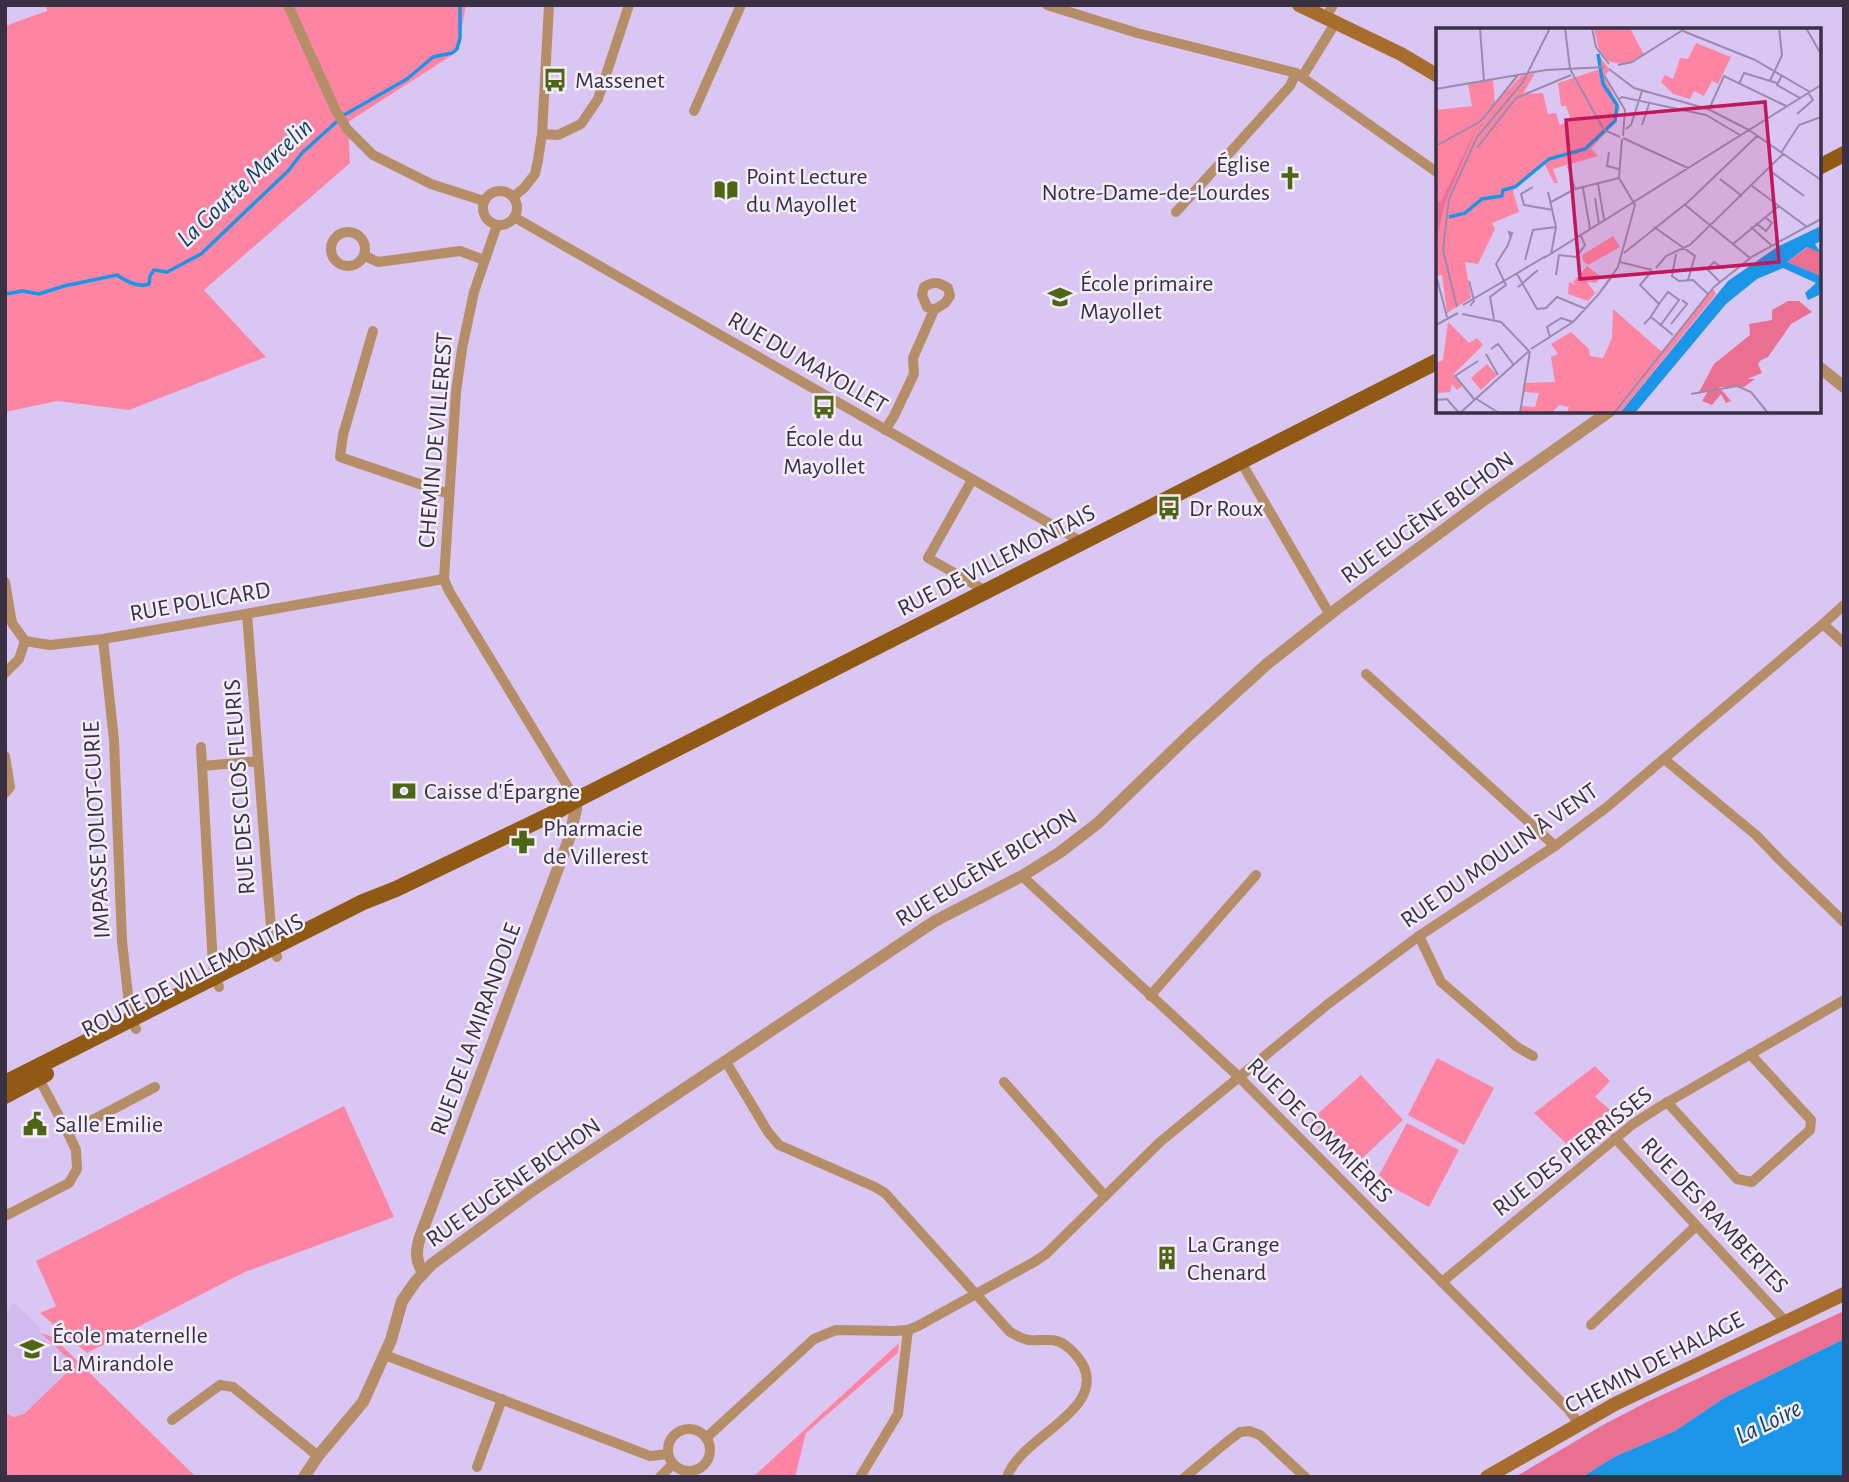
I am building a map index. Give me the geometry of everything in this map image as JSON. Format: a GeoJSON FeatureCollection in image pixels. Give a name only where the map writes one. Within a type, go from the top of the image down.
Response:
{"type":"FeatureCollection","features":[{"type":"Feature","properties":{"kind":"main road"},"geometry":{"type":"LineString","coordinates":[[1299,5],[1332,15],[1436,75]]}},
{"type":"Feature","properties":{"kind":"main road"},"geometry":{"type":"LineString","coordinates":[[1821,166],[1844,154]]}},
{"type":"Feature","properties":{"kind":"main road","name":"RUE DE VILLEMONTAIS"},"geometry":{"type":"LineString","coordinates":[[576,800],[1436,362]]}},
{"type":"Feature","properties":{"kind":"main road","name":"ROUTE DE VILLEMONTAIS"},"geometry":{"type":"LineString","coordinates":[[5,1083],[36,1073],[275,953],[363,902],[396,889],[576,800]]}},
{"type":"Feature","properties":{"kind":"main road","name":"ROUTE DE VILLEMONTAIS"},"geometry":{"type":"LineString","coordinates":[[5,1096],[36,1073]]}},
{"type":"Feature","properties":{"kind":"main road","name":"CHEMIN DE HALAGE"},"geometry":{"type":"LineString","coordinates":[[1488,1477],[1626,1398],[1844,1294]]}},
{"type":"Feature","properties":{"kind":"street"},"geometry":{"type":"LineString","coordinates":[[288,5],[345,127],[373,155],[431,184],[484,201]]}},
{"type":"Feature","properties":{"kind":"street"},"geometry":{"type":"LineString","coordinates":[[513,197],[535,174],[542,134],[549,5]]}},
{"type":"Feature","properties":{"kind":"street"},"geometry":{"type":"LineString","coordinates":[[542,134],[558,135],[582,124],[598,99],[629,5]]}},
{"type":"Feature","properties":{"kind":"street"},"geometry":{"type":"LineString","coordinates":[[694,111],[741,5]]}},
{"type":"Feature","properties":{"kind":"street"},"geometry":{"type":"LineString","coordinates":[[1047,5],[1137,33],[1299,75],[1436,172]]}},
{"type":"Feature","properties":{"kind":"street"},"geometry":{"type":"LineString","coordinates":[[1176,212],[1299,75],[1332,15]]}},
{"type":"Feature","properties":{"kind":"street"},"geometry":{"type":"LineString","coordinates":[[493,192],[506,192],[513,197],[517,210],[506,224],[497,225],[484,215],[484,201],[493,192]]}},
{"type":"Feature","properties":{"kind":"street","name":"RUE DU MAYOLLET"},"geometry":{"type":"LineString","coordinates":[[514,217],[1082,542]]}},
{"type":"Feature","properties":{"kind":"street","name":"CHEMIN DE VILLEREST"},"geometry":{"type":"LineString","coordinates":[[444,579],[456,392],[462,349],[471,305],[497,225]]}},
{"type":"Feature","properties":{"kind":"street"},"geometry":{"type":"LineString","coordinates":[[365,256],[378,262],[460,251],[484,260]]}},
{"type":"Feature","properties":{"kind":"street"},"geometry":{"type":"LineString","coordinates":[[885,430],[914,374],[913,358],[934,310]]}},
{"type":"Feature","properties":{"kind":"street"},"geometry":{"type":"LineString","coordinates":[[373,331],[343,435],[340,457],[449,494]]}},
{"type":"Feature","properties":{"kind":"street"},"geometry":{"type":"LineString","coordinates":[[1821,369],[1844,387]]}},
{"type":"Feature","properties":{"kind":"street","name":"RUE EUGÈNE BICHON"},"geometry":{"type":"LineString","coordinates":[[318,1456],[363,1402],[385,1356],[402,1301],[423,1272],[533,1190],[935,921],[1022,876],[1059,853],[1098,822],[1189,734],[1258,673],[1329,615],[1536,462],[1607,413]]}},
{"type":"Feature","properties":{"kind":"street"},"geometry":{"type":"LineString","coordinates":[[1241,463],[1329,615]]}},
{"type":"Feature","properties":{"kind":"street"},"geometry":{"type":"LineString","coordinates":[[972,480],[928,558],[986,591]]}},
{"type":"Feature","properties":{"kind":"street"},"geometry":{"type":"LineString","coordinates":[[444,579],[576,800]]}},
{"type":"Feature","properties":{"kind":"street","name":"RUE POLICARD"},"geometry":{"type":"LineString","coordinates":[[25,641],[50,645],[103,639],[444,579]]}},
{"type":"Feature","properties":{"kind":"street"},"geometry":{"type":"LineString","coordinates":[[5,582],[12,623],[25,641],[19,659],[5,673]]}},
{"type":"Feature","properties":{"kind":"street","name":"RUE DU MOULIN À VENT"},"geometry":{"type":"LineString","coordinates":[[908,1330],[1034,1262],[1057,1243],[1160,1142],[1328,1004],[1419,936],[1555,846],[1607,807],[1844,605]]}},
{"type":"Feature","properties":{"kind":"street","name":"RUE DES CLOS FLEURIS"},"geometry":{"type":"LineString","coordinates":[[247,614],[275,953]]}},
{"type":"Feature","properties":{"kind":"street"},"geometry":{"type":"LineString","coordinates":[[1823,624],[1844,643]]}},
{"type":"Feature","properties":{"kind":"street","name":"IMPASSE JOLIOT-CURIE"},"geometry":{"type":"LineString","coordinates":[[103,639],[114,740],[122,941],[134,1024]]}},
{"type":"Feature","properties":{"kind":"street"},"geometry":{"type":"LineString","coordinates":[[1366,674],[1555,846]]}},
{"type":"Feature","properties":{"kind":"street"},"geometry":{"type":"LineString","coordinates":[[201,747],[212,952],[218,982]]}},
{"type":"Feature","properties":{"kind":"street"},"geometry":{"type":"LineString","coordinates":[[5,756],[10,787],[5,793]]}},
{"type":"Feature","properties":{"kind":"street"},"geometry":{"type":"LineString","coordinates":[[1664,759],[1756,835],[1844,922]]}},
{"type":"Feature","properties":{"kind":"street"},"geometry":{"type":"LineString","coordinates":[[203,766],[258,761]]}},
{"type":"Feature","properties":{"kind":"street","name":"RUE DE LA MIRANDOLE"},"geometry":{"type":"LineString","coordinates":[[423,1272],[417,1255],[420,1237],[569,839],[576,800]]}},
{"type":"Feature","properties":{"kind":"street","name":"RUE DE COMMIÈRES"},"geometry":{"type":"LineString","coordinates":[[1022,876],[1238,1077],[1569,1410],[1579,1424]]}},
{"type":"Feature","properties":{"kind":"street"},"geometry":{"type":"LineString","coordinates":[[1150,996],[1256,876]]}},
{"type":"Feature","properties":{"kind":"street"},"geometry":{"type":"LineString","coordinates":[[1419,936],[1441,982],[1517,1047],[1533,1056]]}},
{"type":"Feature","properties":{"kind":"street","name":"RUE DES PIERRISSES"},"geometry":{"type":"LineString","coordinates":[[1442,1282],[1633,1124],[1844,1000]]}},
{"type":"Feature","properties":{"kind":"street"},"geometry":{"type":"LineString","coordinates":[[1667,1102],[1737,1179],[1752,1182],[1810,1130],[1811,1120],[1750,1054]]}},
{"type":"Feature","properties":{"kind":"street"},"geometry":{"type":"LineString","coordinates":[[726,1062],[768,1132],[779,1145],[885,1193],[1010,1332],[1021,1339],[1050,1339],[1065,1344],[1081,1361],[1087,1374],[1083,1399],[1018,1459],[1007,1477]]}},
{"type":"Feature","properties":{"kind":"street"},"geometry":{"type":"LineString","coordinates":[[5,1216],[69,1183],[78,1169],[78,1158],[68,1133],[36,1073]]}},
{"type":"Feature","properties":{"kind":"street"},"geometry":{"type":"LineString","coordinates":[[1003,1083],[1105,1196]]}},
{"type":"Feature","properties":{"kind":"street"},"geometry":{"type":"LineString","coordinates":[[68,1133],[155,1087]]}},
{"type":"Feature","properties":{"kind":"street","name":"RUE DES RAMBERTES"},"geometry":{"type":"LineString","coordinates":[[1615,1138],[1785,1321]]}},
{"type":"Feature","properties":{"kind":"street"},"geometry":{"type":"LineString","coordinates":[[1591,1325],[1696,1226]]}},
{"type":"Feature","properties":{"kind":"street"},"geometry":{"type":"LineString","coordinates":[[706,1437],[814,1339],[836,1330],[908,1330],[898,1414],[860,1477]]}},
{"type":"Feature","properties":{"kind":"street"},"geometry":{"type":"LineString","coordinates":[[385,1356],[650,1456],[671,1459],[685,1471],[699,1469],[709,1458],[706,1437],[694,1430],[680,1431],[670,1440],[671,1459],[660,1477]]}},
{"type":"Feature","properties":{"kind":"street"},"geometry":{"type":"LineString","coordinates":[[172,1420],[220,1385],[233,1387],[318,1456]]}},
{"type":"Feature","properties":{"kind":"street"},"geometry":{"type":"LineString","coordinates":[[477,1467],[502,1399]]}},
{"type":"Feature","properties":{"kind":"street"},"geometry":{"type":"LineString","coordinates":[[1185,1477],[1228,1441],[1249,1431],[1260,1435],[1305,1477]]}},
{"type":"Feature","properties":{"kind":"street"},"geometry":{"type":"LineString","coordinates":[[297,1477],[318,1456]]}},
{"type":"Feature","properties":{"kind":"street"},"geometry":{"type":"LineString","coordinates":[[304,1477],[318,1456]]}},
{"type":"Feature","properties":{"kind":"shaded area"},"geometry":{"type":"Polygon","coordinates":[[[46,5],[466,5],[457,52],[348,122],[350,163],[204,290],[266,357],[129,410],[57,401],[5,412],[5,26],[47,11],[46,5]]]}},
{"type":"Feature","properties":{"kind":"shaded area"},"geometry":{"type":"Polygon","coordinates":[[[1437,1058],[1494,1088],[1464,1145],[1408,1115],[1437,1058]]]}},
{"type":"Feature","properties":{"kind":"shaded area"},"geometry":{"type":"Polygon","coordinates":[[[1595,1066],[1610,1081],[1595,1097],[1621,1119],[1577,1154],[1534,1113],[1595,1066]]]}},
{"type":"Feature","properties":{"kind":"shaded area"},"geometry":{"type":"Polygon","coordinates":[[[1361,1075],[1403,1120],[1354,1166],[1311,1120],[1361,1075]]]}},
{"type":"Feature","properties":{"kind":"shaded area"},"geometry":{"type":"Polygon","coordinates":[[[344,1106],[394,1217],[245,1272],[87,1353],[40,1313],[56,1306],[36,1261],[344,1106]]]}},
{"type":"Feature","properties":{"kind":"shaded area"},"geometry":{"type":"Polygon","coordinates":[[[1407,1123],[1459,1150],[1429,1207],[1377,1179],[1407,1123]]]}},
{"type":"Feature","properties":{"kind":"shaded area","name":"École maternelle La Mirandole"},"geometry":{"type":"Polygon","coordinates":[[[14,1303],[39,1326],[40,1332],[76,1365],[24,1414],[13,1417],[5,1412],[5,1312],[14,1303]]]}},
{"type":"Feature","properties":{"kind":"shaded area"},"geometry":{"type":"Polygon","coordinates":[[[1844,1311],[1844,1339],[1724,1398],[1675,1431],[1616,1456],[1582,1477],[1515,1477],[1647,1402],[1844,1311]]]}},
{"type":"Feature","properties":{"kind":"shaded area"},"geometry":{"type":"Polygon","coordinates":[[[41,1333],[53,1337],[196,1477],[5,1477],[5,1412],[13,1417],[24,1414],[75,1365],[41,1333]]]}},
{"type":"Feature","properties":{"kind":"shaded area"},"geometry":{"type":"Polygon","coordinates":[[[899,1343],[898,1353],[806,1433],[795,1477],[753,1477],[899,1343]]]}},
{"type":"Feature","properties":{"kind":"water","name":"La Loire"},"geometry":{"type":"Polygon","coordinates":[[[1844,1339],[1844,1477],[1582,1477],[1616,1456],[1675,1431],[1724,1398],[1844,1339]]]}},
{"type":"Feature","properties":{"kind":"waterway","name":"La Goutte Marcelin"},"geometry":{"type":"LineString","coordinates":[[5,294],[23,291],[39,294],[117,275],[132,283],[145,285],[149,284],[154,270],[167,272],[201,254],[344,115],[407,79],[433,57],[452,53],[457,49],[460,38],[460,5]]}},
{"type":"Feature","properties":{"kind":"place","name":"Massenet"},"geometry":{"type":"Point","coordinates":[555,80]}},
{"type":"Feature","properties":{"kind":"place","name":"Église Notre-Dame-de-Lourdes"},"geometry":{"type":"Point","coordinates":[1290,178]}},
{"type":"Feature","properties":{"kind":"place","name":"Point Lecture du Mayollet"},"geometry":{"type":"Point","coordinates":[726,190]}},
{"type":"Feature","properties":{"kind":"place","name":"École primaire Mayollet"},"geometry":{"type":"Point","coordinates":[1060,297]}},
{"type":"Feature","properties":{"kind":"place","name":"École du Mayollet"},"geometry":{"type":"Point","coordinates":[824,407]}},
{"type":"Feature","properties":{"kind":"place","name":"Dr Roux"},"geometry":{"type":"Point","coordinates":[1169,508]}},
{"type":"Feature","properties":{"kind":"place","name":"Caisse d'Épargne"},"geometry":{"type":"Point","coordinates":[404,791]}},
{"type":"Feature","properties":{"kind":"place","name":"Pharmacie de Villerest"},"geometry":{"type":"Point","coordinates":[523,842]}},
{"type":"Feature","properties":{"kind":"place","name":"Salle Emilie"},"geometry":{"type":"Point","coordinates":[35,1124]}},
{"type":"Feature","properties":{"kind":"place","name":"La Grange Chenard"},"geometry":{"type":"Point","coordinates":[1167,1258]}},
{"type":"Feature","properties":{"kind":"place","name":"École maternelle La Mirandole"},"geometry":{"type":"Point","coordinates":[32,1349]}}]}
